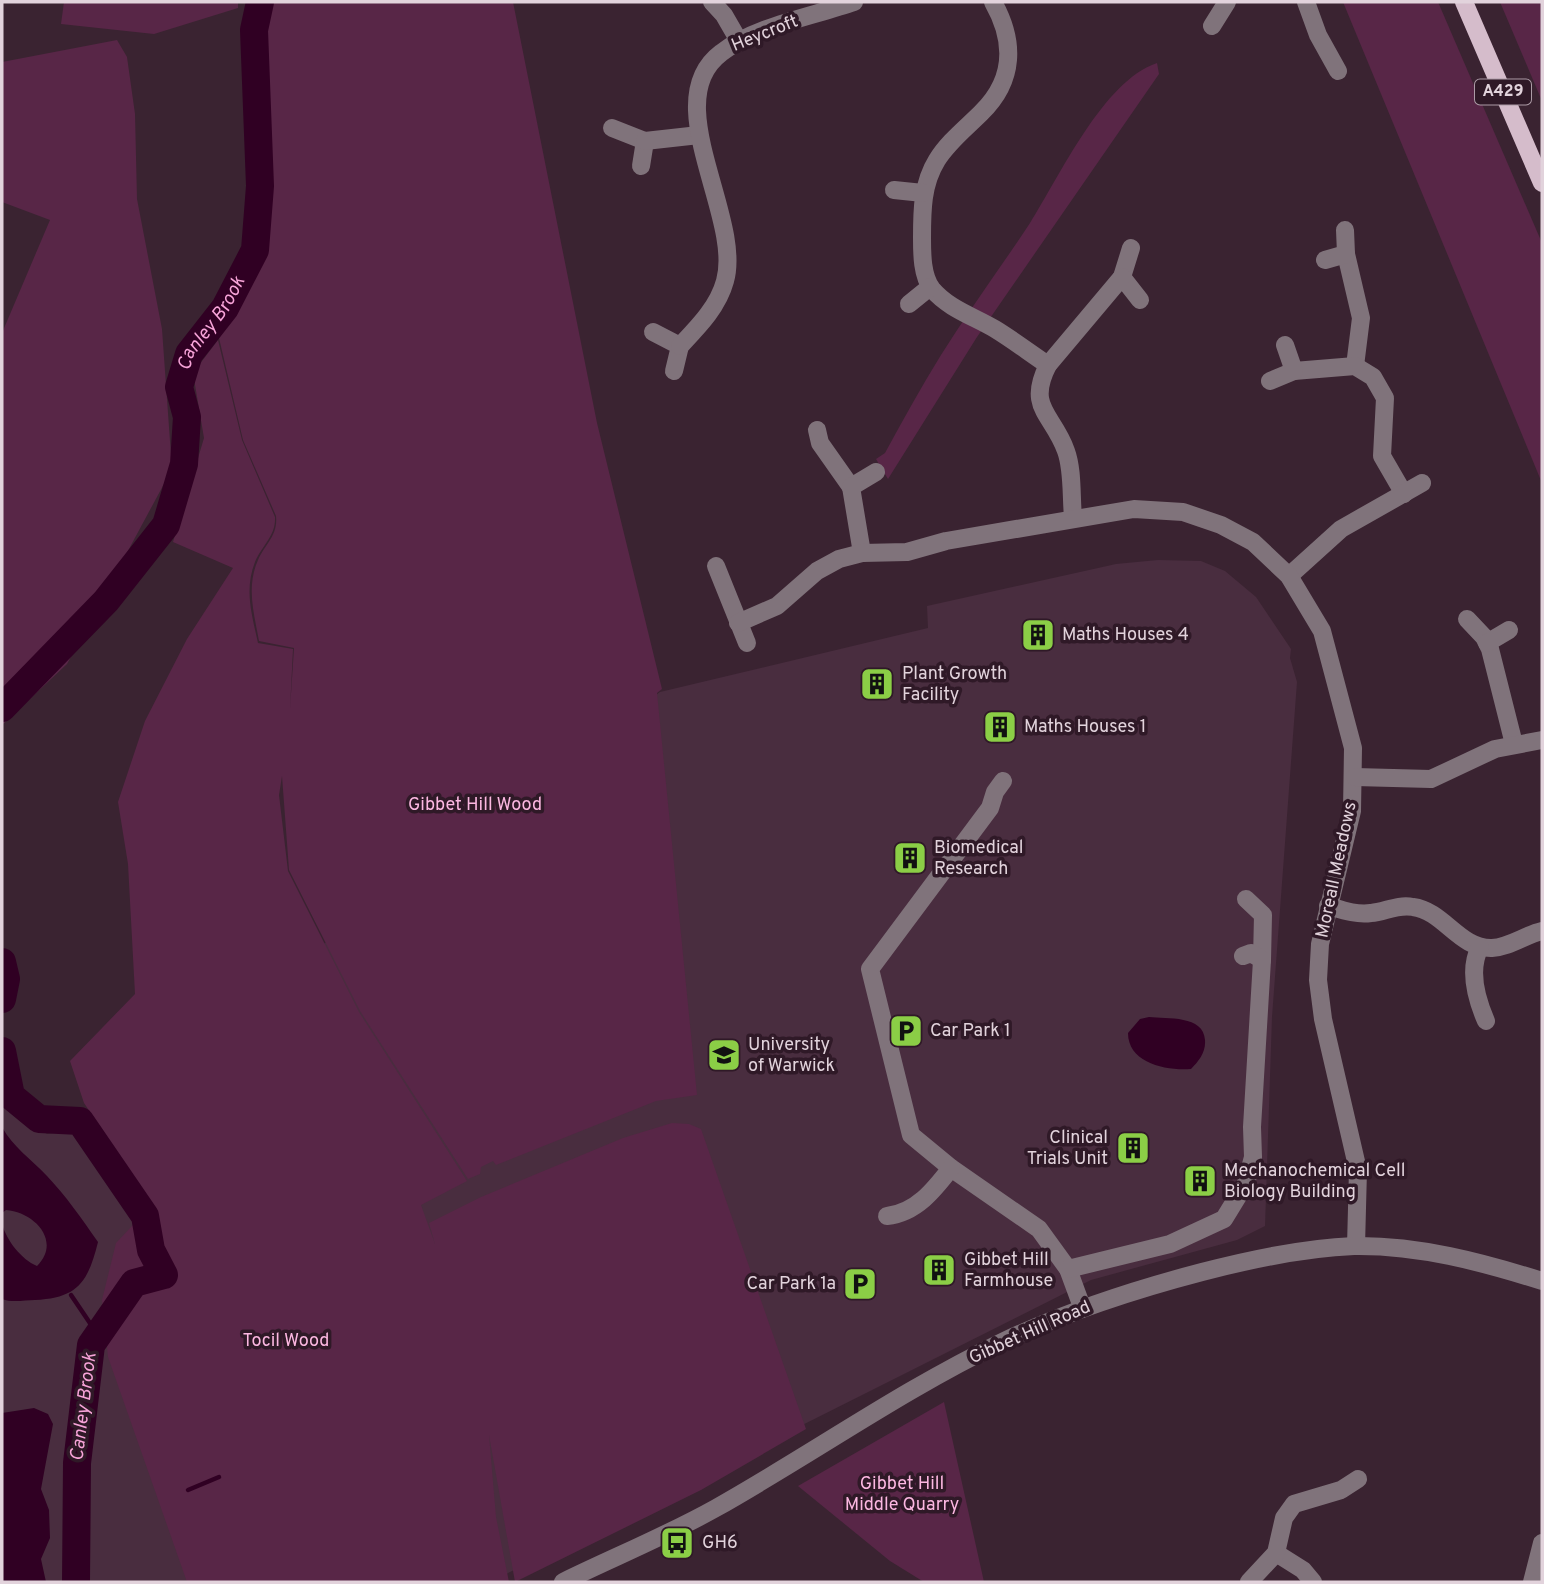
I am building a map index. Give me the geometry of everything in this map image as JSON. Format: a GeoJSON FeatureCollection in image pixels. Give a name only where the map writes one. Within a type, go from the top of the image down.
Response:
{"type":"FeatureCollection","features":[{"type":"Feature","properties":{"kind":"main road","name":"A429"},"geometry":{"type":"LineString","coordinates":[[1464,2],[1542,183]]}},
{"type":"Feature","properties":{"kind":"street"},"geometry":{"type":"LineString","coordinates":[[712,2],[739,41]]}},
{"type":"Feature","properties":{"kind":"street","name":"Heycroft"},"geometry":{"type":"LineString","coordinates":[[674,372],[680,346],[716,303],[725,282],[729,256],[699,135],[698,105],[703,75],[720,53],[739,41],[855,2]]}},
{"type":"Feature","properties":{"kind":"street"},"geometry":{"type":"LineString","coordinates":[[993,2],[1005,24],[1009,49],[1006,75],[984,110],[952,140],[936,161],[923,193],[922,260],[930,287],[953,308],[995,329],[1048,365]]}},
{"type":"Feature","properties":{"kind":"street"},"geometry":{"type":"LineString","coordinates":[[1212,2],[1221,2]]}},
{"type":"Feature","properties":{"kind":"street"},"geometry":{"type":"LineString","coordinates":[[1212,26],[1227,2]]}},
{"type":"Feature","properties":{"kind":"street"},"geometry":{"type":"LineString","coordinates":[[1306,2],[1318,35],[1338,71]]}},
{"type":"Feature","properties":{"kind":"street"},"geometry":{"type":"LineString","coordinates":[[612,128],[645,141],[699,135]]}},
{"type":"Feature","properties":{"kind":"street"},"geometry":{"type":"LineString","coordinates":[[641,166],[645,141]]}},
{"type":"Feature","properties":{"kind":"street"},"geometry":{"type":"LineString","coordinates":[[894,190],[923,193]]}},
{"type":"Feature","properties":{"kind":"street"},"geometry":{"type":"LineString","coordinates":[[1345,230],[1346,254],[1361,318],[1360,346],[1355,366]]}},
{"type":"Feature","properties":{"kind":"street"},"geometry":{"type":"LineString","coordinates":[[1073,517],[1066,451],[1041,408],[1040,380],[1048,365],[1122,277],[1131,248]]}},
{"type":"Feature","properties":{"kind":"street"},"geometry":{"type":"LineString","coordinates":[[1325,260],[1346,254]]}},
{"type":"Feature","properties":{"kind":"street"},"geometry":{"type":"LineString","coordinates":[[1122,277],[1140,300]]}},
{"type":"Feature","properties":{"kind":"street"},"geometry":{"type":"LineString","coordinates":[[909,304],[930,287]]}},
{"type":"Feature","properties":{"kind":"street"},"geometry":{"type":"LineString","coordinates":[[653,332],[680,346]]}},
{"type":"Feature","properties":{"kind":"street"},"geometry":{"type":"LineString","coordinates":[[1285,345],[1294,370]]}},
{"type":"Feature","properties":{"kind":"street"},"geometry":{"type":"LineString","coordinates":[[1270,381],[1294,370],[1355,366],[1373,377],[1383,390],[1382,456],[1404,494]]}},
{"type":"Feature","properties":{"kind":"street"},"geometry":{"type":"LineString","coordinates":[[817,430],[820,443],[851,487],[862,553]]}},
{"type":"Feature","properties":{"kind":"street"},"geometry":{"type":"LineString","coordinates":[[851,487],[876,472]]}},
{"type":"Feature","properties":{"kind":"street"},"geometry":{"type":"LineString","coordinates":[[1289,576],[1341,529],[1422,483]]}},
{"type":"Feature","properties":{"kind":"street","name":"Moreall Meadows"},"geometry":{"type":"LineString","coordinates":[[738,623],[777,606],[828,564],[862,553],[907,552],[946,541],[1073,517],[1134,509],[1161,509],[1193,515],[1237,532],[1267,554],[1289,576],[1313,613],[1328,648],[1353,748],[1355,778],[1344,853],[1320,944],[1318,979],[1323,1019],[1358,1170],[1356,1246]]}},
{"type":"Feature","properties":{"kind":"street"},"geometry":{"type":"LineString","coordinates":[[716,566],[747,643]]}},
{"type":"Feature","properties":{"kind":"street"},"geometry":{"type":"LineString","coordinates":[[1467,619],[1487,643],[1499,676],[1514,744]]}},
{"type":"Feature","properties":{"kind":"street"},"geometry":{"type":"LineString","coordinates":[[1487,643],[1509,630]]}},
{"type":"Feature","properties":{"kind":"street"},"geometry":{"type":"LineString","coordinates":[[1355,778],[1431,779],[1451,772],[1485,753],[1514,744],[1542,740]]}},
{"type":"Feature","properties":{"kind":"street"},"geometry":{"type":"LineString","coordinates":[[1003,781],[995,792],[990,808],[870,969],[911,1135],[951,1168],[1040,1230],[1068,1269],[1082,1307]]}},
{"type":"Feature","properties":{"kind":"street"},"geometry":{"type":"LineString","coordinates":[[1068,1269],[1170,1244],[1224,1219],[1246,1183],[1253,1157],[1252,1127],[1263,915],[1246,900]]}},
{"type":"Feature","properties":{"kind":"street"},"geometry":{"type":"LineString","coordinates":[[1328,906],[1360,914],[1402,906],[1418,908],[1430,913],[1460,937],[1480,947],[1502,947],[1542,931]]}},
{"type":"Feature","properties":{"kind":"street"},"geometry":{"type":"LineString","coordinates":[[1480,947],[1475,956],[1474,973],[1478,1003],[1486,1021]]}},
{"type":"Feature","properties":{"kind":"street"},"geometry":{"type":"LineString","coordinates":[[1242,956],[1251,953],[1262,960]]}},
{"type":"Feature","properties":{"kind":"street"},"geometry":{"type":"LineString","coordinates":[[887,1216],[902,1215],[930,1195],[951,1168]]}},
{"type":"Feature","properties":{"kind":"street","name":"Gibbet Hill Road"},"geometry":{"type":"LineString","coordinates":[[563,1582],[668,1534],[718,1507],[947,1371],[1001,1342],[1082,1307],[1241,1262],[1303,1250],[1356,1246],[1412,1250],[1462,1259],[1542,1281]]}},
{"type":"Feature","properties":{"kind":"street"},"geometry":{"type":"LineString","coordinates":[[1249,1582],[1276,1553],[1284,1518],[1293,1504],[1341,1490],[1358,1479]]}},
{"type":"Feature","properties":{"kind":"street"},"geometry":{"type":"LineString","coordinates":[[1532,1582],[1542,1543]]}},
{"type":"Feature","properties":{"kind":"street"},"geometry":{"type":"LineString","coordinates":[[1276,1553],[1303,1570],[1313,1582]]}},
{"type":"Feature","properties":{"kind":"shaded area","name":"University of Warwick"},"geometry":{"type":"Polygon","coordinates":[[[1158,560],[1201,561],[1225,571],[1256,597],[1291,649],[1290,658],[1297,682],[1272,1017],[1265,1226],[1237,1240],[1091,1280],[490,1582],[2,1582],[2,1093],[4,1102],[47,1134],[77,1129],[660,692],[928,628],[927,606],[1116,564],[1158,560]]]}},
{"type":"Feature","properties":{"kind":"shaded area"},"geometry":{"type":"Polygon","coordinates":[[[1149,1017],[1192,1022],[1203,1032],[1203,1052],[1191,1069],[1160,1066],[1134,1052],[1128,1033],[1140,1019],[1149,1017]]]}},
{"type":"Feature","properties":{"kind":"shaded area"},"geometry":{"type":"Polygon","coordinates":[[[2,1127],[17,1147],[61,1192],[98,1242],[85,1277],[79,1285],[62,1296],[18,1301],[2,1299],[2,1224],[15,1249],[37,1266],[47,1247],[46,1238],[35,1222],[16,1212],[6,1210],[2,1213],[2,1127]]]}},
{"type":"Feature","properties":{"kind":"shaded area"},"geometry":{"type":"Polygon","coordinates":[[[34,1408],[48,1414],[53,1424],[41,1489],[49,1510],[50,1538],[41,1559],[46,1582],[2,1582],[2,1413],[34,1408]]]}},
{"type":"Feature","properties":{"kind":"green space"},"geometry":{"type":"Polygon","coordinates":[[[64,2],[238,2],[238,8],[154,34],[61,24],[64,2]]]}},
{"type":"Feature","properties":{"kind":"green space"},"geometry":{"type":"Polygon","coordinates":[[[267,2],[513,2],[597,423],[662,689],[657,693],[697,1095],[656,1101],[496,1165],[493,1161],[481,1167],[480,1174],[468,1179],[360,1011],[289,870],[282,776],[279,795],[288,871],[359,1012],[467,1181],[421,1205],[435,1244],[429,1223],[481,1197],[623,1138],[672,1123],[689,1124],[701,1129],[806,1429],[701,1490],[515,1582],[489,1435],[496,1517],[509,1582],[187,1582],[108,1357],[102,1300],[116,1243],[147,1210],[117,1152],[84,1103],[70,1061],[135,994],[128,864],[118,802],[145,721],[187,639],[233,568],[173,542],[204,438],[193,373],[218,340],[242,440],[275,517],[273,530],[252,572],[250,603],[258,643],[293,649],[290,709],[294,648],[259,641],[252,600],[254,570],[273,534],[276,523],[276,516],[243,440],[219,338],[251,283],[263,247],[268,166],[261,26],[267,2]]]}},
{"type":"Feature","properties":{"kind":"green space"},"geometry":{"type":"Polygon","coordinates":[[[1343,2],[1438,2],[1542,243],[1542,483],[1343,2]]]}},
{"type":"Feature","properties":{"kind":"green space"},"geometry":{"type":"Polygon","coordinates":[[[1500,2],[1542,2],[1542,101],[1500,2]]]}},
{"type":"Feature","properties":{"kind":"green space"},"geometry":{"type":"Polygon","coordinates":[[[117,40],[127,57],[135,114],[137,199],[162,329],[172,469],[67,664],[2,725],[2,333],[50,220],[2,202],[2,62],[117,40]]]}},
{"type":"Feature","properties":{"kind":"green space"},"geometry":{"type":"Polygon","coordinates":[[[1157,63],[1159,74],[977,337],[888,479],[876,459],[885,453],[941,355],[1030,223],[1084,132],[1119,89],[1137,73],[1157,63]]]}},
{"type":"Feature","properties":{"kind":"green space","name":"Gibbet Hill Middle Quarry"},"geometry":{"type":"Polygon","coordinates":[[[944,1402],[984,1582],[924,1582],[890,1561],[798,1486],[944,1402]]]}},
{"type":"Feature","properties":{"kind":"waterway","name":"Canley Brook"},"geometry":{"type":"LineString","coordinates":[[2,708],[106,601],[166,525],[184,464],[187,417],[179,387],[189,354],[225,308],[255,250],[260,186],[254,30],[260,2]]}},
{"type":"Feature","properties":{"kind":"waterway","name":"Canley Brook"},"geometry":{"type":"LineString","coordinates":[[2,962],[6,979],[2,999]]}},
{"type":"Feature","properties":{"kind":"waterway","name":"Canley Brook"},"geometry":{"type":"LineString","coordinates":[[2,1051],[11,1096],[39,1119],[80,1121],[145,1216],[151,1250],[164,1275],[134,1283],[91,1345],[77,1463],[76,1582]]}},
{"type":"Feature","properties":{"kind":"waterway"},"geometry":{"type":"LineString","coordinates":[[71,1295],[98,1335]]}},
{"type":"Feature","properties":{"kind":"waterway"},"geometry":{"type":"LineString","coordinates":[[188,1490],[219,1477]]}},
{"type":"Feature","properties":{"kind":"place","name":"Maths Houses 4"},"geometry":{"type":"Point","coordinates":[1038,635]}},
{"type":"Feature","properties":{"kind":"place","name":"Plant Growth Facility"},"geometry":{"type":"Point","coordinates":[877,684]}},
{"type":"Feature","properties":{"kind":"place","name":"Maths Houses 1"},"geometry":{"type":"Point","coordinates":[1000,727]}},
{"type":"Feature","properties":{"kind":"place","name":"Biomedical Research"},"geometry":{"type":"Point","coordinates":[910,858]}},
{"type":"Feature","properties":{"kind":"place","name":"Car Park 1"},"geometry":{"type":"Point","coordinates":[906,1031]}},
{"type":"Feature","properties":{"kind":"place","name":"University of Warwick"},"geometry":{"type":"Point","coordinates":[724,1055]}},
{"type":"Feature","properties":{"kind":"place","name":"Clinical Trials Unit"},"geometry":{"type":"Point","coordinates":[1133,1148]}},
{"type":"Feature","properties":{"kind":"place","name":"Mechanochemical Cell Biology Building"},"geometry":{"type":"Point","coordinates":[1200,1181]}},
{"type":"Feature","properties":{"kind":"place","name":"Gibbet Hill Farmhouse"},"geometry":{"type":"Point","coordinates":[939,1270]}},
{"type":"Feature","properties":{"kind":"place","name":"Car Park 1a"},"geometry":{"type":"Point","coordinates":[860,1284]}},
{"type":"Feature","properties":{"kind":"place","name":"GH6"},"geometry":{"type":"Point","coordinates":[677,1543]}},
{"type":"Feature","properties":{"kind":"park label","name":"Gibbet Hill Wood"},"geometry":{"type":"Point","coordinates":[475,805]}},
{"type":"Feature","properties":{"kind":"park label","name":"Tocil Wood"},"geometry":{"type":"Point","coordinates":[286,1341]}}]}
